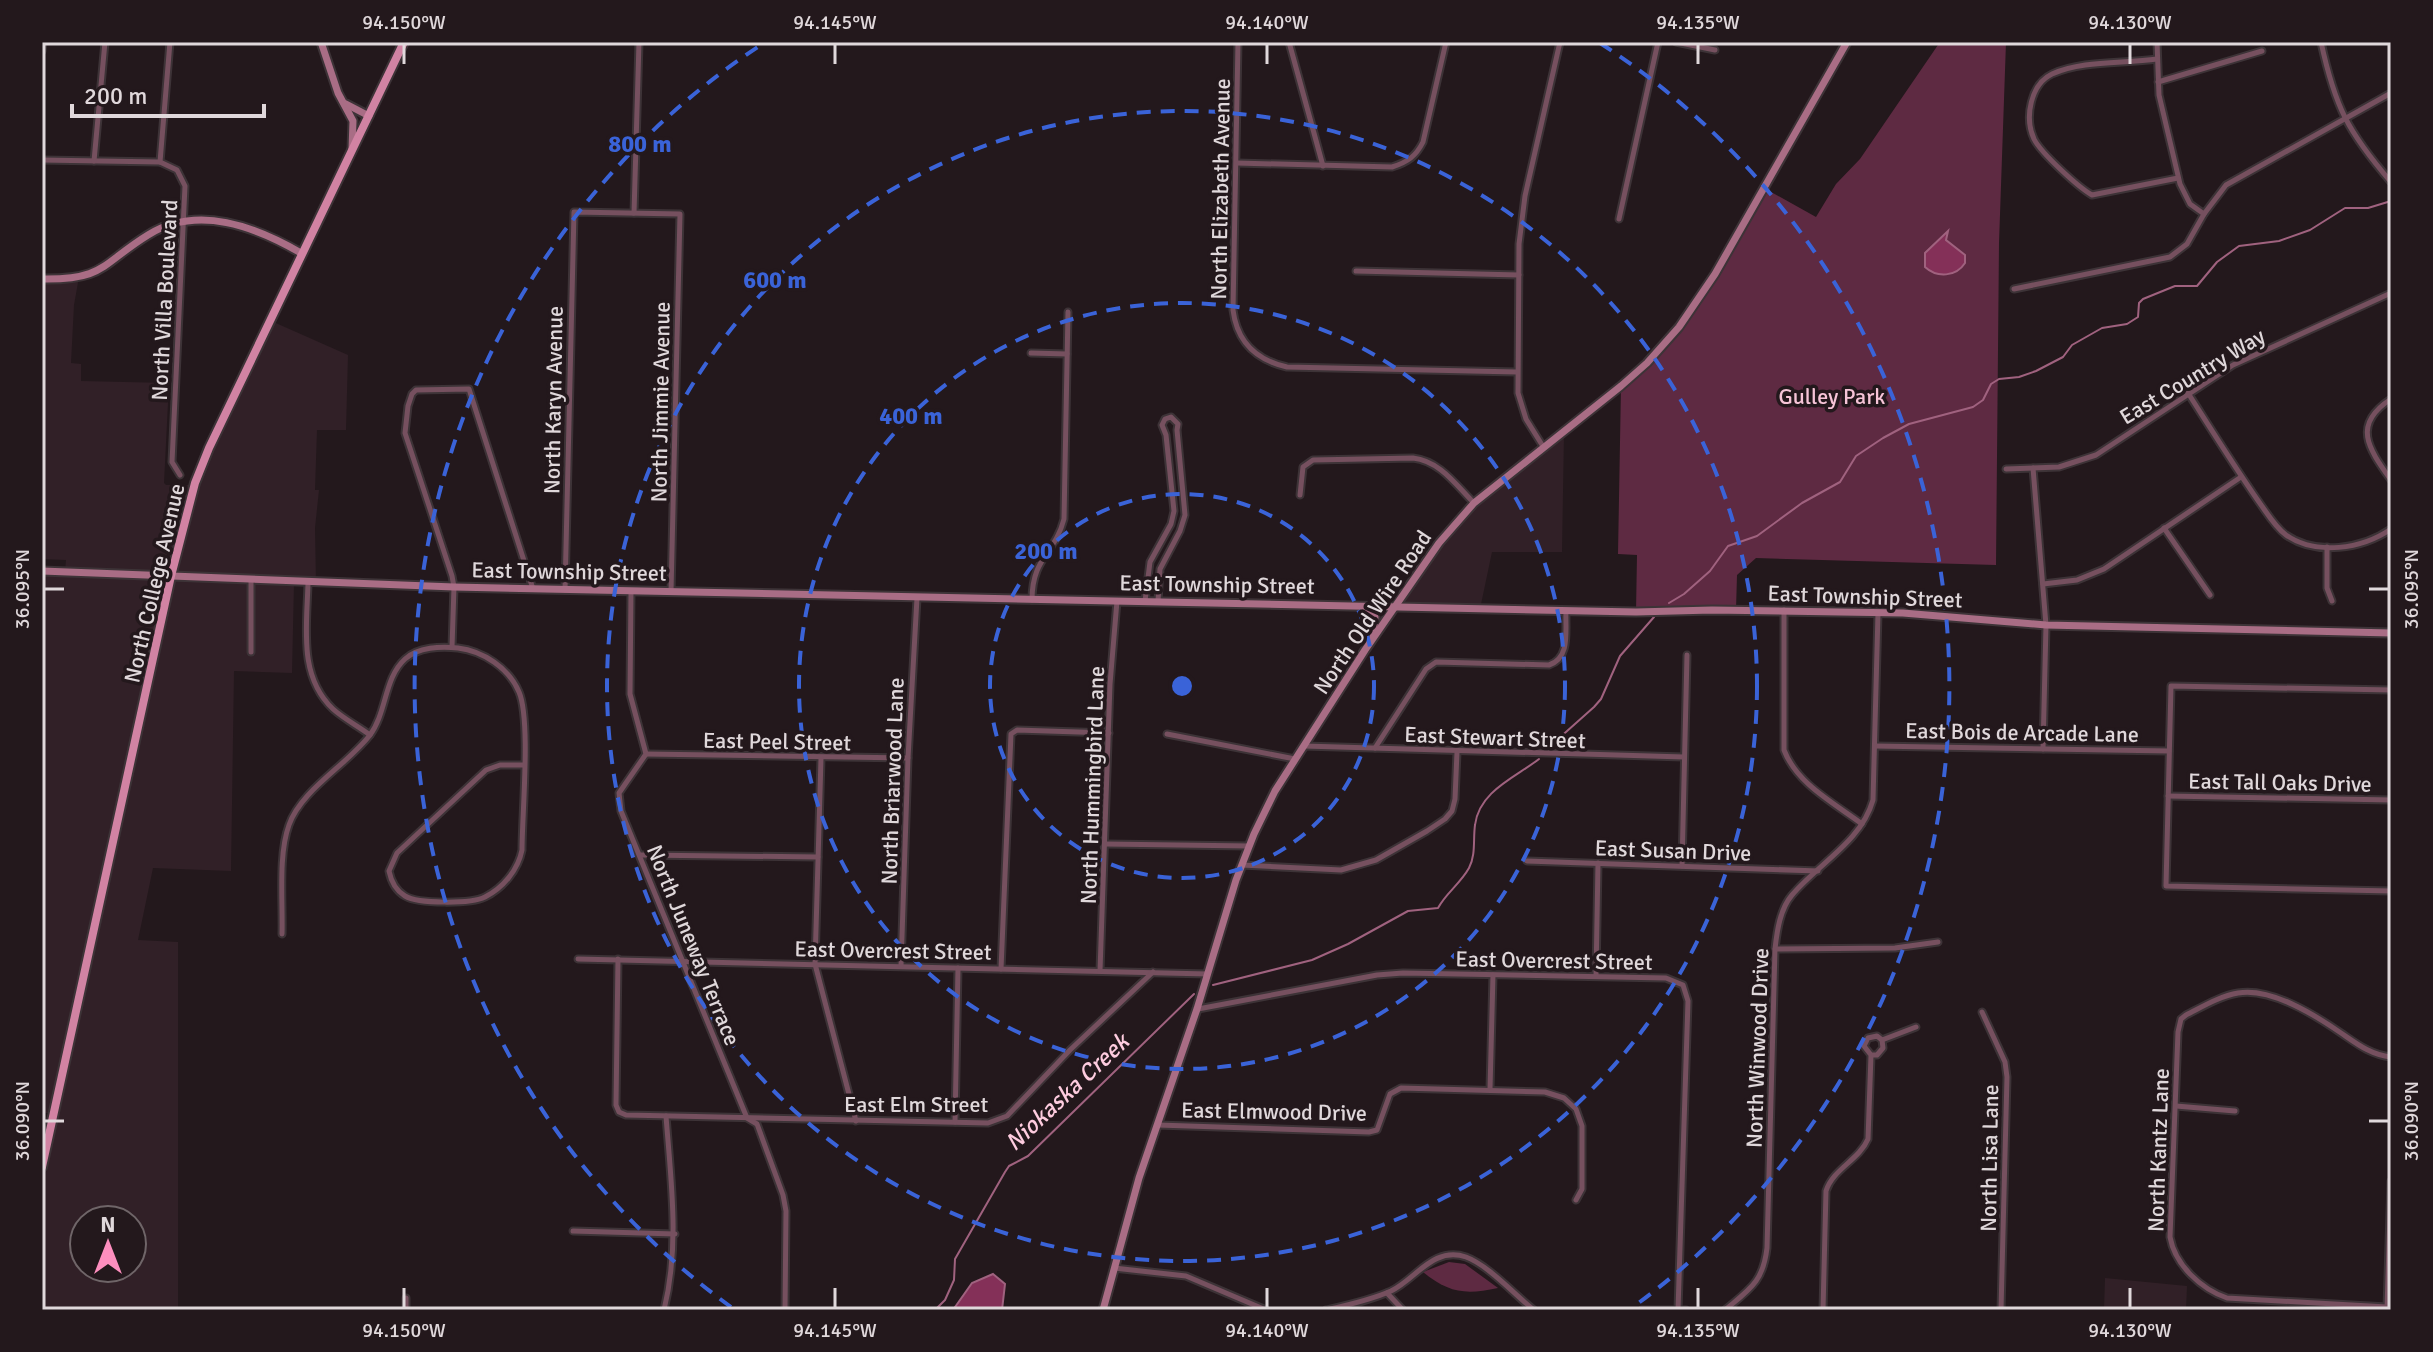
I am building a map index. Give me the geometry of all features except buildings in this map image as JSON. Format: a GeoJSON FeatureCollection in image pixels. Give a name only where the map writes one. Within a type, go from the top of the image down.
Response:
{"type":"FeatureCollection","features":[{"type":"Feature","properties":{"kind":"main road","name":"North College Avenue"},"geometry":{"type":"LineString","coordinates":[[42,1167],[171,576],[195,483],[301,253],[404,42]]}},
{"type":"Feature","properties":{"kind":"street"},"geometry":{"type":"LineString","coordinates":[[42,57],[43,42]]}},
{"type":"Feature","properties":{"kind":"street"},"geometry":{"type":"LineString","coordinates":[[94,161],[105,42]]}},
{"type":"Feature","properties":{"kind":"street"},"geometry":{"type":"LineString","coordinates":[[42,160],[160,162],[170,42]]}},
{"type":"Feature","properties":{"kind":"street"},"geometry":{"type":"LineString","coordinates":[[321,42],[338,93],[353,121],[351,151]]}},
{"type":"Feature","properties":{"kind":"street"},"geometry":{"type":"LineString","coordinates":[[634,213],[639,42]]}},
{"type":"Feature","properties":{"kind":"street","name":"North Elizabeth Avenue"},"geometry":{"type":"LineString","coordinates":[[1238,42],[1233,310],[1238,332],[1257,356],[1287,367],[1517,372]]}},
{"type":"Feature","properties":{"kind":"street"},"geometry":{"type":"LineString","coordinates":[[1289,42],[1323,166]]}},
{"type":"Feature","properties":{"kind":"street"},"geometry":{"type":"LineString","coordinates":[[1237,163],[1392,167],[1405,163],[1417,153],[1423,142],[1446,42]]}},
{"type":"Feature","properties":{"kind":"street"},"geometry":{"type":"LineString","coordinates":[[1545,448],[1522,411],[1517,372],[1519,275],[1525,196],[1560,42]]}},
{"type":"Feature","properties":{"kind":"street"},"geometry":{"type":"LineString","coordinates":[[1619,219],[1658,42]]}},
{"type":"Feature","properties":{"kind":"street"},"geometry":{"type":"LineString","coordinates":[[1676,42],[1715,50]]}},
{"type":"Feature","properties":{"kind":"street","name":"North Old Wire Road"},"geometry":{"type":"LineString","coordinates":[[1103,1310],[1139,1178],[1197,1009],[1241,865],[1275,791],[1436,547],[1474,503],[1621,386],[1647,363],[1679,327],[1715,274],[1847,42]]}},
{"type":"Feature","properties":{"kind":"street"},"geometry":{"type":"LineString","coordinates":[[2157,42],[2158,82],[2178,178],[2190,204],[2204,214]]}},
{"type":"Feature","properties":{"kind":"street"},"geometry":{"type":"LineString","coordinates":[[2321,42],[2331,87],[2344,119],[2363,150],[2391,182]]}},
{"type":"Feature","properties":{"kind":"street"},"geometry":{"type":"LineString","coordinates":[[2158,82],[2262,51]]}},
{"type":"Feature","properties":{"kind":"street"},"geometry":{"type":"LineString","coordinates":[[2157,59],[2080,67],[2040,81],[2033,92],[2032,131],[2035,141],[2080,188],[2092,195],[2178,178]]}},
{"type":"Feature","properties":{"kind":"street"},"geometry":{"type":"LineString","coordinates":[[2014,289],[2170,257],[2187,244],[2226,185],[2391,93]]}},
{"type":"Feature","properties":{"kind":"street"},"geometry":{"type":"LineString","coordinates":[[344,103],[369,116]]}},
{"type":"Feature","properties":{"kind":"street","name":"North Villa Boulevard"},"geometry":{"type":"LineString","coordinates":[[160,162],[172,166],[183,181],[184,223],[172,462],[180,475]]}},
{"type":"Feature","properties":{"kind":"street","name":"North Karyn Avenue"},"geometry":{"type":"LineString","coordinates":[[565,590],[574,212],[634,213]]}},
{"type":"Feature","properties":{"kind":"street","name":"North Jimmie Avenue"},"geometry":{"type":"LineString","coordinates":[[634,213],[680,214],[671,592]]}},
{"type":"Feature","properties":{"kind":"street"},"geometry":{"type":"LineString","coordinates":[[42,279],[94,274],[149,234],[184,223],[206,221],[237,224],[264,232],[301,253]]}},
{"type":"Feature","properties":{"kind":"street"},"geometry":{"type":"LineString","coordinates":[[1356,271],[1519,275]]}},
{"type":"Feature","properties":{"kind":"street","name":"East Country Way"},"geometry":{"type":"LineString","coordinates":[[2006,469],[2069,465],[2096,455],[2188,393],[2259,351],[2391,293]]}},
{"type":"Feature","properties":{"kind":"street"},"geometry":{"type":"LineString","coordinates":[[1032,600],[1033,575],[1058,536],[1064,519],[1068,312]]}},
{"type":"Feature","properties":{"kind":"street"},"geometry":{"type":"LineString","coordinates":[[1031,353],[1067,354]]}},
{"type":"Feature","properties":{"kind":"street"},"geometry":{"type":"LineString","coordinates":[[452,647],[454,587],[404,428],[410,399],[416,390],[469,389],[533,589]]}},
{"type":"Feature","properties":{"kind":"street"},"geometry":{"type":"LineString","coordinates":[[2188,393],[2241,477],[2284,534],[2304,544],[2327,547],[2367,542],[2391,529]]}},
{"type":"Feature","properties":{"kind":"street"},"geometry":{"type":"LineString","coordinates":[[2391,399],[2375,413],[2366,434],[2372,454],[2391,480]]}},
{"type":"Feature","properties":{"kind":"street"},"geometry":{"type":"LineString","coordinates":[[1145,601],[1150,562],[1171,524],[1174,511],[1166,435],[1162,425],[1165,419],[1171,417],[1178,424],[1185,510],[1180,531],[1160,569],[1158,601]]}},
{"type":"Feature","properties":{"kind":"street"},"geometry":{"type":"LineString","coordinates":[[1300,495],[1303,467],[1313,460],[1413,458],[1432,462],[1474,503]]}},
{"type":"Feature","properties":{"kind":"street"},"geometry":{"type":"LineString","coordinates":[[2033,468],[2046,625],[2043,749]]}},
{"type":"Feature","properties":{"kind":"street"},"geometry":{"type":"LineString","coordinates":[[2043,584],[2091,575],[2241,477]]}},
{"type":"Feature","properties":{"kind":"street"},"geometry":{"type":"LineString","coordinates":[[2164,528],[2210,595]]}},
{"type":"Feature","properties":{"kind":"street"},"geometry":{"type":"LineString","coordinates":[[2327,547],[2327,588],[2332,601]]}},
{"type":"Feature","properties":{"kind":"street","name":"East Township Street"},"geometry":{"type":"LineString","coordinates":[[42,571],[308,583],[917,598],[1566,611],[1784,610],[1946,615],[2046,625],[2391,633]]}},
{"type":"Feature","properties":{"kind":"street"},"geometry":{"type":"LineString","coordinates":[[251,580],[251,652]]}},
{"type":"Feature","properties":{"kind":"street"},"geometry":{"type":"LineString","coordinates":[[308,583],[306,650],[309,671],[319,692],[333,709],[370,735]]}},
{"type":"Feature","properties":{"kind":"street"},"geometry":{"type":"LineString","coordinates":[[631,591],[630,694],[646,754]]}},
{"type":"Feature","properties":{"kind":"street","name":"North Briarwood Lane"},"geometry":{"type":"LineString","coordinates":[[901,966],[917,598]]}},
{"type":"Feature","properties":{"kind":"street","name":"North Hummingbird Lane"},"geometry":{"type":"LineString","coordinates":[[1100,971],[1117,601]]}},
{"type":"Feature","properties":{"kind":"street"},"geometry":{"type":"LineString","coordinates":[[1356,605],[1370,611],[1375,617],[1376,627],[1371,642]]}},
{"type":"Feature","properties":{"kind":"street"},"geometry":{"type":"LineString","coordinates":[[1784,610],[1784,750],[1798,776],[1862,824]]}},
{"type":"Feature","properties":{"kind":"street"},"geometry":{"type":"LineString","coordinates":[[1374,749],[1426,669],[1436,662],[1557,663],[1564,650],[1566,611]]}},
{"type":"Feature","properties":{"kind":"street","name":"North Winwood Drive"},"geometry":{"type":"LineString","coordinates":[[1725,1310],[1759,1280],[1765,1267],[1775,949],[1783,912],[1790,896],[1862,824],[1873,800],[1878,613]]}},
{"type":"Feature","properties":{"kind":"street"},"geometry":{"type":"LineString","coordinates":[[282,934],[285,844],[290,821],[301,803],[370,735],[379,720],[397,667],[408,656],[427,648],[474,650],[492,660],[519,693],[523,713],[523,765],[522,850],[514,871],[494,891],[472,901],[416,900],[402,894],[393,883],[389,871],[393,858],[486,770],[500,765],[523,765]]}},
{"type":"Feature","properties":{"kind":"street"},"geometry":{"type":"LineString","coordinates":[[1682,866],[1687,655]]}},
{"type":"Feature","properties":{"kind":"street"},"geometry":{"type":"LineString","coordinates":[[2391,690],[2171,686],[2166,886],[2391,891]]}},
{"type":"Feature","properties":{"kind":"street"},"geometry":{"type":"LineString","coordinates":[[1001,969],[1011,734],[1017,730],[1109,733]]}},
{"type":"Feature","properties":{"kind":"street"},"geometry":{"type":"LineString","coordinates":[[1167,734],[1295,759]]}},
{"type":"Feature","properties":{"kind":"street","name":"East Stewart Street"},"geometry":{"type":"LineString","coordinates":[[1304,746],[1684,757]]}},
{"type":"Feature","properties":{"kind":"street","name":"East Bois de Arcade Lane"},"geometry":{"type":"LineString","coordinates":[[1875,746],[2169,751]]}},
{"type":"Feature","properties":{"kind":"street"},"geometry":{"type":"LineString","coordinates":[[1241,865],[1341,870],[1376,860],[1427,831],[1452,811],[1457,752]]}},
{"type":"Feature","properties":{"kind":"street","name":"East Peel Street"},"geometry":{"type":"LineString","coordinates":[[646,754],[908,758]]}},
{"type":"Feature","properties":{"kind":"street","name":"North Juneway Terrace"},"geometry":{"type":"LineString","coordinates":[[646,754],[619,793],[621,811],[747,1118],[757,1124],[783,1195],[787,1224],[785,1310]]}},
{"type":"Feature","properties":{"kind":"street"},"geometry":{"type":"LineString","coordinates":[[821,758],[815,964],[856,1121]]}},
{"type":"Feature","properties":{"kind":"street","name":"East Tall Oaks Drive"},"geometry":{"type":"LineString","coordinates":[[2168,796],[2391,800]]}},
{"type":"Feature","properties":{"kind":"street"},"geometry":{"type":"LineString","coordinates":[[1106,844],[1249,846]]}},
{"type":"Feature","properties":{"kind":"street"},"geometry":{"type":"LineString","coordinates":[[641,855],[818,857]]}},
{"type":"Feature","properties":{"kind":"street","name":"East Susan Drive"},"geometry":{"type":"LineString","coordinates":[[1527,861],[1818,871]]}},
{"type":"Feature","properties":{"kind":"street"},"geometry":{"type":"LineString","coordinates":[[1596,976],[1598,863]]}},
{"type":"Feature","properties":{"kind":"street"},"geometry":{"type":"LineString","coordinates":[[1775,949],[1895,948],[1938,942]]}},
{"type":"Feature","properties":{"kind":"street","name":"East Overcrest Street"},"geometry":{"type":"LineString","coordinates":[[578,959],[1208,974]]}},
{"type":"Feature","properties":{"kind":"street","name":"East Elm Street"},"geometry":{"type":"LineString","coordinates":[[618,959],[617,1108],[626,1115],[856,1121],[988,1123],[1007,1116],[1070,1050],[1153,972]]}},
{"type":"Feature","properties":{"kind":"street"},"geometry":{"type":"LineString","coordinates":[[955,1122],[958,968]]}},
{"type":"Feature","properties":{"kind":"street","name":"East Overcrest Street"},"geometry":{"type":"LineString","coordinates":[[1197,1009],[1377,975],[1666,978],[1683,985],[1687,992],[1678,1310]]}},
{"type":"Feature","properties":{"kind":"street"},"geometry":{"type":"LineString","coordinates":[[1493,975],[1490,1089],[1545,1092],[1564,1098],[1576,1109],[1582,1126],[1582,1189],[1576,1200]]}},
{"type":"Feature","properties":{"kind":"street","name":"North Kantz Lane"},"geometry":{"type":"LineString","coordinates":[[2387,1308],[2227,1298],[2212,1293],[2200,1282],[2180,1262],[2172,1246],[2179,1025],[2186,1015],[2243,992],[2254,993],[2294,1005],[2367,1051],[2391,1057]]}},
{"type":"Feature","properties":{"kind":"street","name":"North Lisa Lane"},"geometry":{"type":"LineString","coordinates":[[1982,1012],[2005,1062],[2007,1077],[2001,1310]]}},
{"type":"Feature","properties":{"kind":"street"},"geometry":{"type":"LineString","coordinates":[[1823,1310],[1826,1191],[1833,1177],[1868,1139],[1871,1055],[1865,1049],[1866,1040],[1874,1036],[1882,1040],[1916,1027]]}},
{"type":"Feature","properties":{"kind":"street"},"geometry":{"type":"LineString","coordinates":[[1871,1055],[1882,1051],[1882,1040]]}},
{"type":"Feature","properties":{"kind":"street","name":"East Elmwood Drive"},"geometry":{"type":"LineString","coordinates":[[1158,1125],[1369,1132],[1377,1130],[1390,1094],[1401,1088],[1490,1089]]}},
{"type":"Feature","properties":{"kind":"street"},"geometry":{"type":"LineString","coordinates":[[2176,1106],[2235,1111]]}},
{"type":"Feature","properties":{"kind":"street"},"geometry":{"type":"LineString","coordinates":[[664,1310],[673,1270],[675,1234],[666,1116]]}},
{"type":"Feature","properties":{"kind":"street"},"geometry":{"type":"LineString","coordinates":[[2387,1308],[2391,1181]]}},
{"type":"Feature","properties":{"kind":"street"},"geometry":{"type":"LineString","coordinates":[[573,1231],[675,1234]]}},
{"type":"Feature","properties":{"kind":"street"},"geometry":{"type":"LineString","coordinates":[[1326,1310],[1387,1293],[1427,1263],[1442,1257],[1460,1256],[1478,1265],[1531,1309]]}},
{"type":"Feature","properties":{"kind":"street"},"geometry":{"type":"LineString","coordinates":[[1114,1268],[1186,1276],[1266,1310]]}},
{"type":"Feature","properties":{"kind":"street"},"geometry":{"type":"LineString","coordinates":[[1387,1293],[1403,1310]]}},
{"type":"Feature","properties":{"kind":"street"},"geometry":{"type":"LineString","coordinates":[[406,1298],[406,1310]]}},
{"type":"Feature","properties":{"kind":"street"},"geometry":{"type":"LineString","coordinates":[[1642,1310],[1686,1310]]}},
{"type":"Feature","properties":{"kind":"shaded area"},"geometry":{"type":"Polygon","coordinates":[[[1948,231],[1946,240],[1965,255],[1965,263],[1952,273],[1935,273],[1925,267],[1925,253],[1948,231]]]}},
{"type":"Feature","properties":{"kind":"shaded area"},"geometry":{"type":"Polygon","coordinates":[[[79,277],[71,363],[81,364],[81,381],[169,383],[166,485],[195,485],[269,320],[348,355],[346,430],[317,430],[316,583],[294,583],[292,673],[234,671],[231,871],[153,868],[138,940],[178,942],[178,1310],[42,1310],[42,1167],[54,1113],[42,1113],[43,571],[65,572],[66,560],[42,559],[42,279],[79,277]]]}},
{"type":"Feature","properties":{"kind":"shaded area"},"geometry":{"type":"Polygon","coordinates":[[[1564,433],[1562,552],[1492,552],[1480,609],[1395,607],[1474,503],[1564,433]]]}},
{"type":"Feature","properties":{"kind":"shaded area"},"geometry":{"type":"Polygon","coordinates":[[[993,1274],[1005,1284],[1002,1310],[953,1310],[972,1283],[993,1274]]]}},
{"type":"Feature","properties":{"kind":"shaded area"},"geometry":{"type":"Polygon","coordinates":[[[2105,1278],[2187,1286],[2186,1310],[2104,1310],[2105,1278]]]}},
{"type":"Feature","properties":{"kind":"green space","name":"Gulley Park"},"geometry":{"type":"Polygon","coordinates":[[[1940,42],[2006,42],[1999,243],[1996,565],[1756,558],[1737,575],[1736,610],[1636,612],[1637,555],[1618,554],[1621,386],[1678,327],[1764,188],[1816,217],[1836,184],[1860,159],[1940,42]]]}},
{"type":"Feature","properties":{"kind":"green space"},"geometry":{"type":"Polygon","coordinates":[[[1449,1262],[1465,1264],[1498,1288],[1467,1292],[1449,1288],[1423,1272],[1449,1262]]]}},
{"type":"Feature","properties":{"kind":"waterway","name":"Niokaska Creek"},"geometry":{"type":"LineString","coordinates":[[1669,603],[1710,571],[1728,546],[1757,536],[1802,503],[1840,482],[1856,456],[1883,438],[1909,424],[1973,407],[1983,400],[1991,384],[1999,379],[2036,371],[2063,357],[2072,345],[2102,328],[2127,324],[2138,317],[2139,303],[2143,299],[2175,286],[2197,286],[2217,262],[2239,246],[2279,241],[2310,230],[2345,208],[2368,208],[2391,201]]}},
{"type":"Feature","properties":{"kind":"waterway","name":"Niokaska Creek"},"geometry":{"type":"LineString","coordinates":[[1548,748],[1601,699],[1620,656],[1654,617]]}},
{"type":"Feature","properties":{"kind":"waterway","name":"Niokaska Creek"},"geometry":{"type":"LineString","coordinates":[[1213,985],[1312,960],[1408,911],[1438,908],[1471,863],[1475,825],[1483,803],[1500,786],[1539,759]]}},
{"type":"Feature","properties":{"kind":"waterway","name":"Niokaska Creek"},"geometry":{"type":"LineString","coordinates":[[935,1310],[945,1300],[954,1280],[955,1259],[1009,1166],[1028,1156],[1194,994]]}}]}
